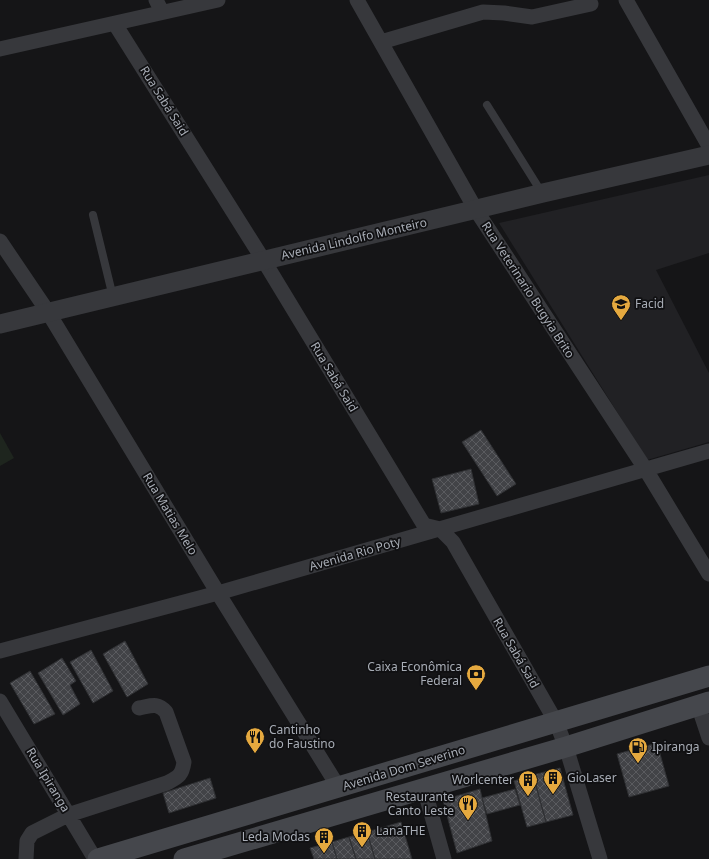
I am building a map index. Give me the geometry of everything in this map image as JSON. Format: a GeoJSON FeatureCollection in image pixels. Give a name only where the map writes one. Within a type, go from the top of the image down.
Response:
{"type":"FeatureCollection","features":[{"type":"Feature","properties":{"kind":"main road","name":"Avenida Dom Severino"},"geometry":{"type":"LineString","coordinates":[[97,859],[339,788],[709,676]]}},
{"type":"Feature","properties":{"kind":"main road","name":"Avenida Dom Severino"},"geometry":{"type":"LineString","coordinates":[[184,859],[566,747],[704,703]]}},
{"type":"Feature","properties":{"kind":"street"},"geometry":{"type":"LineString","coordinates":[[0,49],[115,24],[159,6],[218,0]]}},
{"type":"Feature","properties":{"kind":"street","name":"Rua Veterinario Bugyia Brito"},"geometry":{"type":"LineString","coordinates":[[357,0],[476,210],[646,470],[709,574]]}},
{"type":"Feature","properties":{"kind":"street"},"geometry":{"type":"LineString","coordinates":[[626,0],[709,146]]}},
{"type":"Feature","properties":{"kind":"street"},"geometry":{"type":"LineString","coordinates":[[381,42],[483,12],[532,17],[591,4]]}},
{"type":"Feature","properties":{"kind":"street","name":"Rua Sabá Said"},"geometry":{"type":"LineString","coordinates":[[115,24],[264,261],[424,525],[440,530],[453,542],[556,722],[566,747],[600,859]]}},
{"type":"Feature","properties":{"kind":"street","name":"Avenida Lindolfo Monteiro"},"geometry":{"type":"LineString","coordinates":[[0,324],[543,193],[709,155]]}},
{"type":"Feature","properties":{"kind":"street","name":"Rua Matias Melo"},"geometry":{"type":"LineString","coordinates":[[0,241],[48,312],[218,593],[339,788]]}},
{"type":"Feature","properties":{"kind":"street","name":"Avenida Rio Poty"},"geometry":{"type":"LineString","coordinates":[[0,651],[218,593],[709,451]]}},
{"type":"Feature","properties":{"kind":"street","name":"Rua Ipiranga"},"geometry":{"type":"LineString","coordinates":[[0,701],[68,815],[97,859]]}},
{"type":"Feature","properties":{"kind":"street"},"geometry":{"type":"LineString","coordinates":[[704,703],[709,738]]}},
{"type":"Feature","properties":{"kind":"street"},"geometry":{"type":"LineString","coordinates":[[26,859],[26,841],[32,833],[68,815],[167,782],[178,777],[183,771],[184,762],[166,712],[161,707],[156,705],[139,708]]}},
{"type":"Feature","properties":{"kind":"street"},"geometry":{"type":"LineString","coordinates":[[424,788],[444,859]]}},
{"type":"Feature","properties":{"kind":"lane"},"geometry":{"type":"LineString","coordinates":[[487,105],[543,193]]}},
{"type":"Feature","properties":{"kind":"lane"},"geometry":{"type":"LineString","coordinates":[[94,215],[113,297]]}},
{"type":"Feature","properties":{"kind":"shaded area","name":"Facid"},"geometry":{"type":"Polygon","coordinates":[[[709,175],[709,253],[656,270],[709,373],[709,442],[647,460],[499,223],[709,175]]]}},
{"type":"Feature","properties":{"kind":"shaded area"},"geometry":{"type":"Polygon","coordinates":[[[0,433],[14,458],[0,466],[0,433]]]}},
{"type":"Feature","properties":{"kind":"building"},"geometry":{"type":"Polygon","coordinates":[[[481,430],[516,484],[497,496],[462,442],[481,430]]]}},
{"type":"Feature","properties":{"kind":"building"},"geometry":{"type":"Polygon","coordinates":[[[471,469],[479,504],[441,513],[432,479],[471,469]]]}},
{"type":"Feature","properties":{"kind":"building"},"geometry":{"type":"Polygon","coordinates":[[[125,641],[148,684],[127,697],[103,654],[125,641]]]}},
{"type":"Feature","properties":{"kind":"building"},"geometry":{"type":"Polygon","coordinates":[[[91,650],[113,691],[93,703],[70,662],[91,650]]]}},
{"type":"Feature","properties":{"kind":"building"},"geometry":{"type":"Polygon","coordinates":[[[62,658],[76,681],[70,685],[80,704],[63,715],[38,673],[62,658]]]}},
{"type":"Feature","properties":{"kind":"building"},"geometry":{"type":"Polygon","coordinates":[[[30,671],[55,714],[34,724],[10,683],[30,671]]]}},
{"type":"Feature","properties":{"kind":"building"},"geometry":{"type":"Polygon","coordinates":[[[657,743],[669,786],[629,797],[617,754],[657,743]]]}},
{"type":"Feature","properties":{"kind":"building","name":"GioLaser"},"geometry":{"type":"Polygon","coordinates":[[[560,768],[573,815],[546,822],[533,775],[560,768]]]}},
{"type":"Feature","properties":{"kind":"building","name":"Worlcenter"},"geometry":{"type":"Polygon","coordinates":[[[533,775],[546,822],[527,827],[514,781],[533,775]]]}},
{"type":"Feature","properties":{"kind":"building"},"geometry":{"type":"Polygon","coordinates":[[[210,778],[216,798],[169,813],[163,793],[210,778]]]}},
{"type":"Feature","properties":{"kind":"building","name":"Restaurante Canto Leste"},"geometry":{"type":"Polygon","coordinates":[[[480,789],[492,841],[457,853],[443,800],[480,789]]]}},
{"type":"Feature","properties":{"kind":"building"},"geometry":{"type":"Polygon","coordinates":[[[515,789],[520,805],[487,814],[482,798],[515,789]]]}},
{"type":"Feature","properties":{"kind":"building"},"geometry":{"type":"Polygon","coordinates":[[[401,822],[412,859],[375,859],[367,832],[401,822]]]}},
{"type":"Feature","properties":{"kind":"building","name":"LanaTHE"},"geometry":{"type":"Polygon","coordinates":[[[367,832],[375,859],[356,859],[349,837],[367,832]]]}},
{"type":"Feature","properties":{"kind":"building","name":"LanaTHE"},"geometry":{"type":"Polygon","coordinates":[[[349,837],[356,859],[337,859],[332,842],[349,837]]]}},
{"type":"Feature","properties":{"kind":"building","name":"Leda Modas"},"geometry":{"type":"Polygon","coordinates":[[[332,842],[337,859],[314,859],[310,848],[332,842]]]}},
{"type":"Feature","properties":{"kind":"place","name":"Facid"},"geometry":{"type":"Point","coordinates":[621,321]}},
{"type":"Feature","properties":{"kind":"place","name":"Caixa Econômica Federal"},"geometry":{"type":"Point","coordinates":[476,691]}},
{"type":"Feature","properties":{"kind":"place","name":"Cantinho do Faustino"},"geometry":{"type":"Point","coordinates":[255,754]}},
{"type":"Feature","properties":{"kind":"place","name":"Ipiranga"},"geometry":{"type":"Point","coordinates":[638,764]}},
{"type":"Feature","properties":{"kind":"place","name":"GioLaser"},"geometry":{"type":"Point","coordinates":[553,795]}},
{"type":"Feature","properties":{"kind":"place","name":"Worlcenter"},"geometry":{"type":"Point","coordinates":[528,797]}},
{"type":"Feature","properties":{"kind":"place","name":"Restaurante Canto Leste"},"geometry":{"type":"Point","coordinates":[468,821]}},
{"type":"Feature","properties":{"kind":"place","name":"LanaTHE"},"geometry":{"type":"Point","coordinates":[362,848]}},
{"type":"Feature","properties":{"kind":"place","name":"Leda Modas"},"geometry":{"type":"Point","coordinates":[324,854]}}]}
